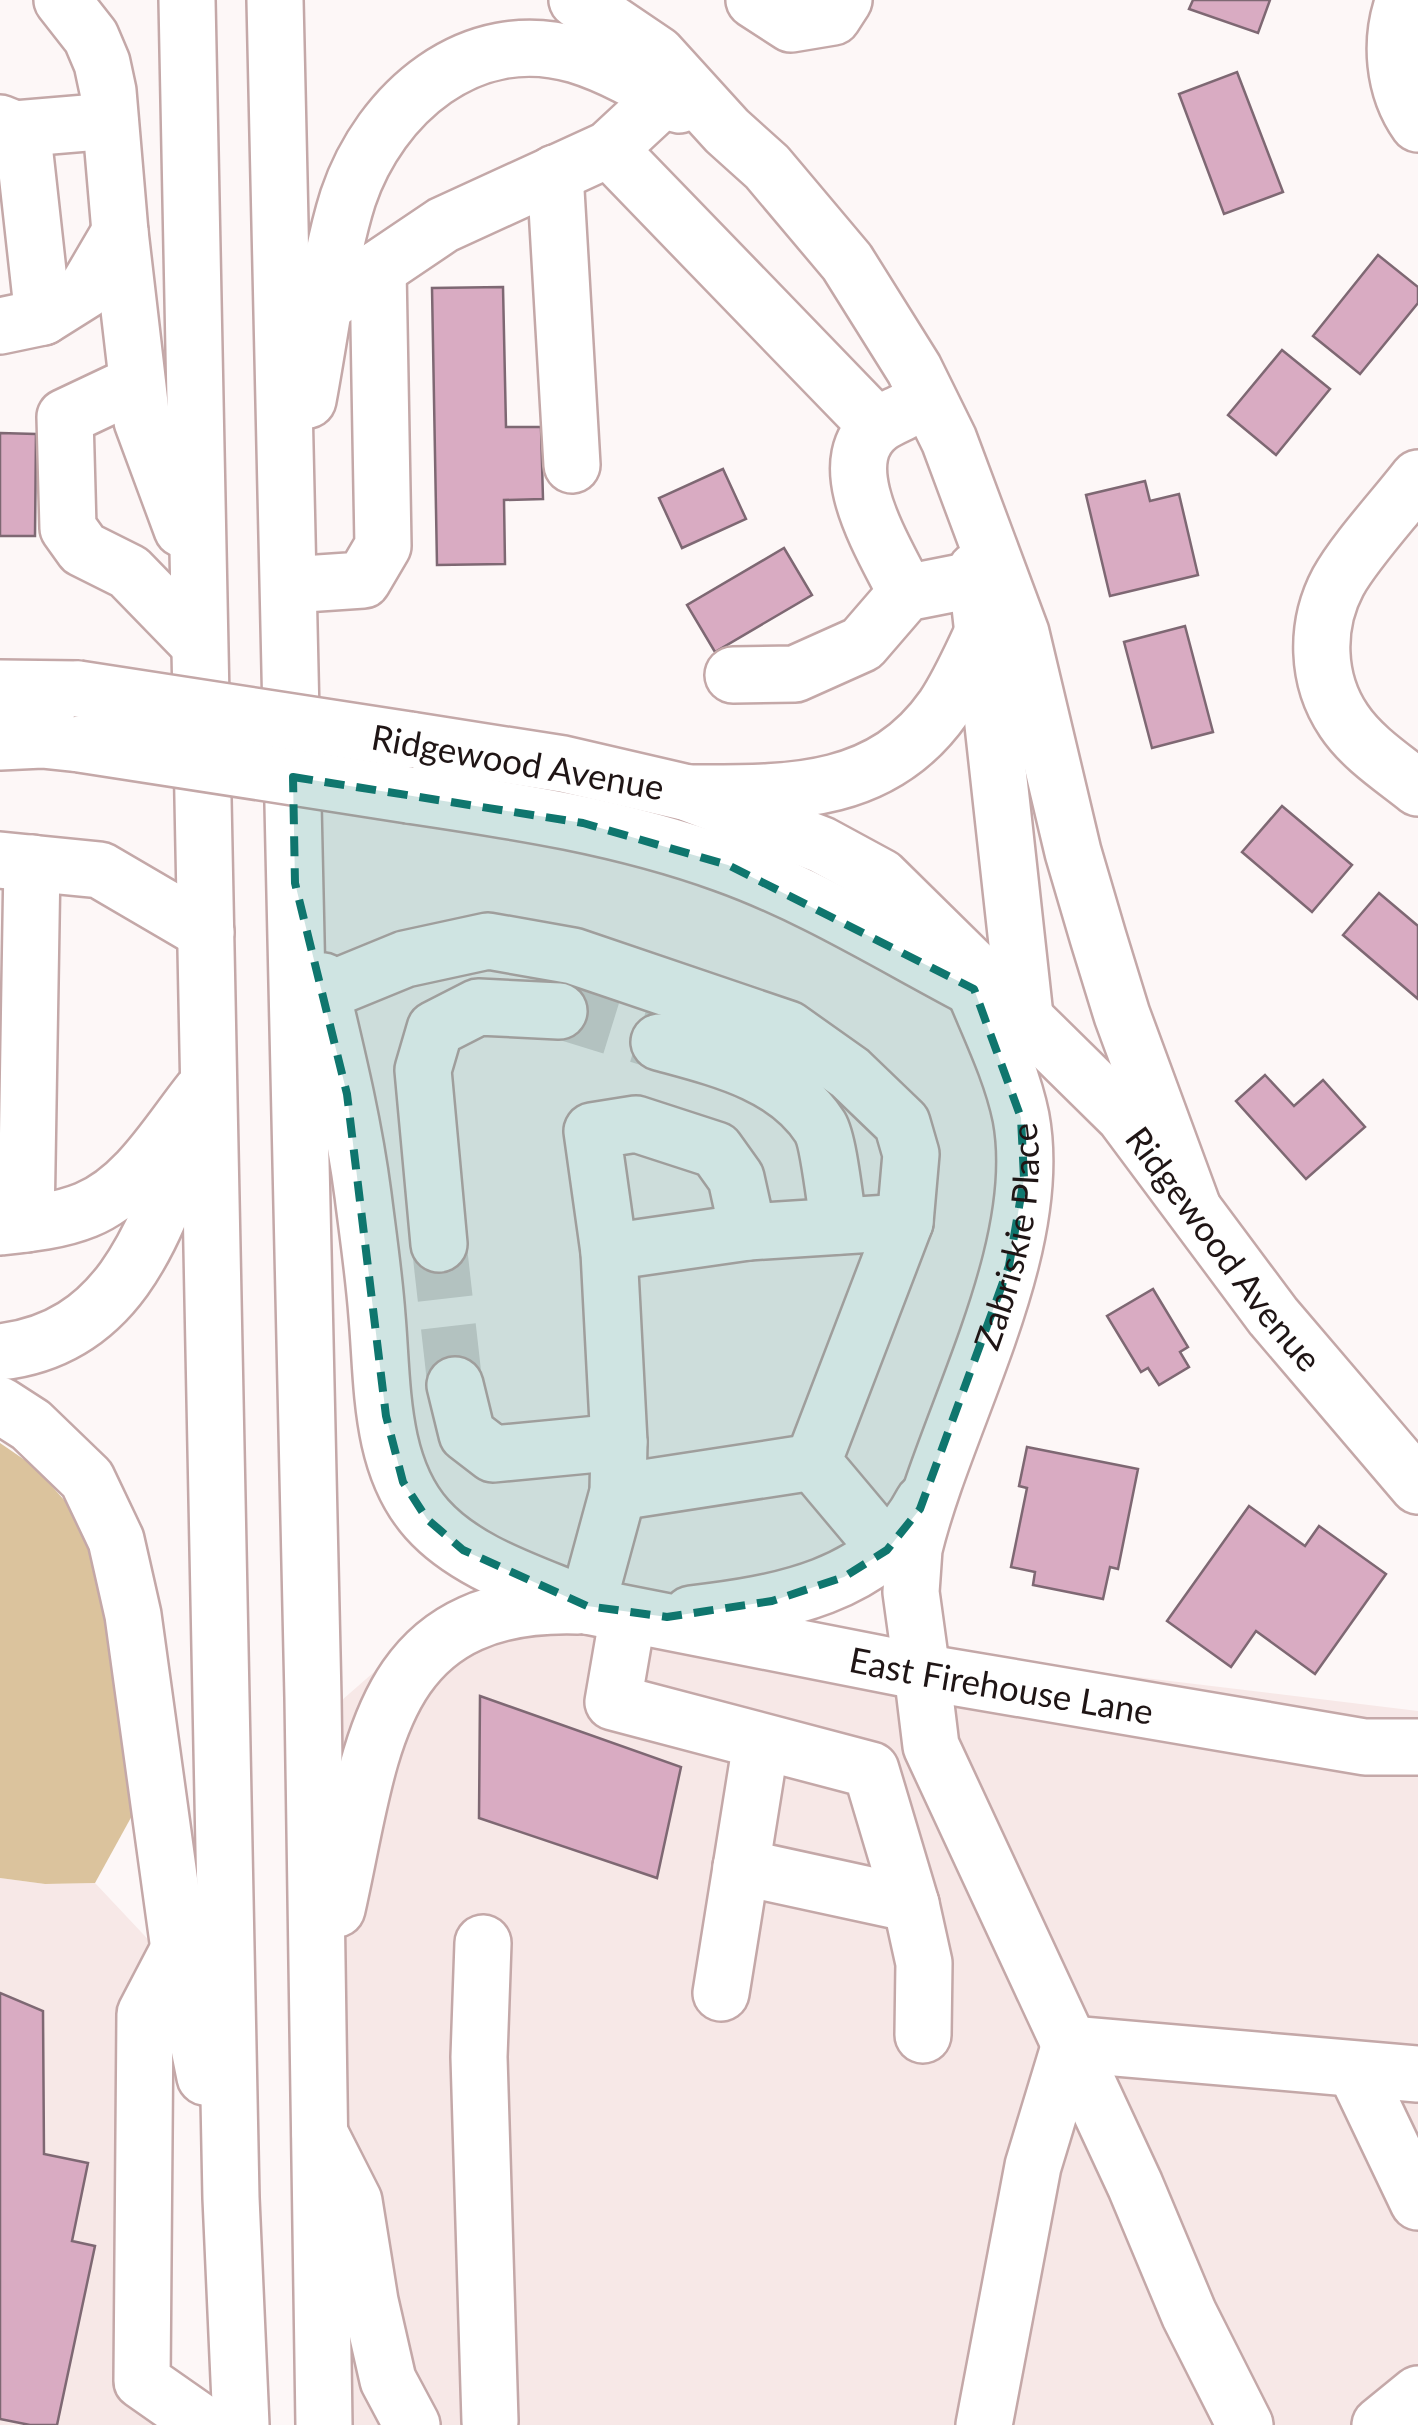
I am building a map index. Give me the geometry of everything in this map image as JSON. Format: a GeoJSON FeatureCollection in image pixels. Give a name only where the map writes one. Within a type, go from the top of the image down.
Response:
{"type":"FeatureCollection","features":[{"type":"Feature","properties":{"kind":"main road"},"geometry":{"type":"LineString","coordinates":[[62,0],[91,38],[102,63],[142,421],[198,570]]}},
{"type":"Feature","properties":{"kind":"main road"},"geometry":{"type":"LineString","coordinates":[[187,0],[230,2198],[241,2425]]}},
{"type":"Feature","properties":{"kind":"main road"},"geometry":{"type":"LineString","coordinates":[[276,0],[324,2425]]}},
{"type":"Feature","properties":{"kind":"main road"},"geometry":{"type":"LineString","coordinates":[[577,0],[657,54],[727,131],[768,167],[847,262],[888,325],[949,440],[1021,634],[1073,852],[1122,1014],[1192,1205]]}},
{"type":"Feature","properties":{"kind":"main road"},"geometry":{"type":"LineString","coordinates":[[754,0],[791,24],[833,17],[844,0]]}},
{"type":"Feature","properties":{"kind":"main road"},"geometry":{"type":"LineString","coordinates":[[1404,0],[1395,40],[1397,75],[1418,124]]}},
{"type":"Feature","properties":{"kind":"main road"},"geometry":{"type":"LineString","coordinates":[[288,512],[348,199],[378,135],[423,86],[454,66],[484,55],[544,49],[601,64],[727,131]]}},
{"type":"Feature","properties":{"kind":"main road"},"geometry":{"type":"LineString","coordinates":[[326,304],[444,225],[609,149],[665,97]]}},
{"type":"Feature","properties":{"kind":"main road"},"geometry":{"type":"LineString","coordinates":[[110,120],[8,126],[26,154],[22,321],[86,290],[120,232]]}},
{"type":"Feature","properties":{"kind":"main road"},"geometry":{"type":"LineString","coordinates":[[609,149],[877,426]]}},
{"type":"Feature","properties":{"kind":"main road"},"geometry":{"type":"LineString","coordinates":[[556,173],[572,465]]}},
{"type":"Feature","properties":{"kind":"main road"},"geometry":{"type":"LineString","coordinates":[[289,586],[363,580],[383,546],[378,269]]}},
{"type":"Feature","properties":{"kind":"main road"},"geometry":{"type":"LineString","coordinates":[[137,384],[65,417],[68,528],[84,549],[129,572],[199,644]]}},
{"type":"Feature","properties":{"kind":"main road"},"geometry":{"type":"LineString","coordinates":[[906,593],[866,512],[857,470],[862,446],[877,426],[928,399]]}},
{"type":"Feature","properties":{"kind":"main road"},"geometry":{"type":"LineString","coordinates":[[1418,478],[1338,580],[1324,617],[1321,652],[1327,688],[1344,721],[1370,750],[1418,788]]}},
{"type":"Feature","properties":{"kind":"main road"},"geometry":{"type":"LineString","coordinates":[[975,508],[980,606],[1024,1016]]}},
{"type":"Feature","properties":{"kind":"main road"},"geometry":{"type":"LineString","coordinates":[[906,593],[980,606]]}},
{"type":"Feature","properties":{"kind":"main road"},"geometry":{"type":"LineString","coordinates":[[733,675],[795,674],[862,644],[906,593]]}},
{"type":"Feature","properties":{"kind":"main road"},"geometry":{"type":"LineString","coordinates":[[688,792],[774,793],[814,788],[872,770],[899,753],[924,732],[944,706],[980,606]]}},
{"type":"Feature","properties":{"kind":"main road"},"geometry":{"type":"LineString","coordinates":[[0,688],[78,689]]}},
{"type":"Feature","properties":{"kind":"main road","name":"Ridgewood Avenue"},"geometry":{"type":"LineString","coordinates":[[0,697],[78,689],[578,766],[688,792],[822,845],[881,877],[1124,1116],[1272,1316],[1418,1486]]}},
{"type":"Feature","properties":{"kind":"main road","name":"Ridgewood Avenue"},"geometry":{"type":"LineString","coordinates":[[0,742],[42,740],[80,744],[583,823],[654,840],[728,865],[795,894],[1024,1016]]}},
{"type":"Feature","properties":{"kind":"main road"},"geometry":{"type":"LineString","coordinates":[[206,932],[100,870],[16,862],[13,1226],[88,1210],[137,1174],[210,1082]]}},
{"type":"Feature","properties":{"kind":"main road"},"geometry":{"type":"LineString","coordinates":[[295,883],[323,982],[322,993],[355,1144],[386,1416],[394,1460],[403,1482],[427,1519],[464,1550],[620,1613]]}},
{"type":"Feature","properties":{"kind":"main road"},"geometry":{"type":"LineString","coordinates":[[322,993],[404,959],[488,940],[573,956],[788,1029],[850,1073],[902,1122],[912,1154],[906,1222],[813,1462]]}},
{"type":"Feature","properties":{"kind":"main road","name":"Zabriskie Place"},"geometry":{"type":"LineString","coordinates":[[934,1482],[1008,1266],[1024,1178],[1021,1118],[974,989]]}},
{"type":"Feature","properties":{"kind":"main road"},"geometry":{"type":"LineString","coordinates":[[439,1244],[422,1070],[435,1030],[478,1008],[558,1010]]}},
{"type":"Feature","properties":{"kind":"main road"},"geometry":{"type":"LineString","coordinates":[[659,1042],[729,1062],[786,1090],[822,1130],[839,1226]]}},
{"type":"Feature","properties":{"kind":"main road"},"geometry":{"type":"LineString","coordinates":[[0,1352],[68,1333],[116,1292],[152,1228],[210,1082]]}},
{"type":"Feature","properties":{"kind":"main road"},"geometry":{"type":"LineString","coordinates":[[748,1232],[736,1178],[716,1150],[636,1124],[592,1132],[609,1252],[618,1467],[620,1613],[613,1702],[871,1770],[912,1904],[924,1962],[923,2035]]}},
{"type":"Feature","properties":{"kind":"main road"},"geometry":{"type":"LineString","coordinates":[[609,1252],[748,1232],[906,1222]]}},
{"type":"Feature","properties":{"kind":"main road"},"geometry":{"type":"LineString","coordinates":[[456,1385],[468,1434],[493,1454],[618,1467],[813,1462]]}},
{"type":"Feature","properties":{"kind":"main road"},"geometry":{"type":"LineString","coordinates":[[0,1405],[46,1438],[87,1479],[116,1540],[133,1615],[179,1949],[230,2198]]}},
{"type":"Feature","properties":{"kind":"main road"},"geometry":{"type":"LineString","coordinates":[[813,1462],[886,1550]]}},
{"type":"Feature","properties":{"kind":"main road"},"geometry":{"type":"LineString","coordinates":[[317,1994],[370,1761],[383,1721],[401,1682],[443,1637],[479,1620],[543,1605],[620,1613],[715,1611],[796,1595],[844,1577],[886,1550],[920,1509],[934,1482]]}},
{"type":"Feature","properties":{"kind":"main road"},"geometry":{"type":"LineString","coordinates":[[934,1482],[920,1526],[912,1572],[932,1746],[1135,2185],[1189,2314],[1245,2425]]}},
{"type":"Feature","properties":{"kind":"main road","name":"East Firehouse Lane"},"geometry":{"type":"LineString","coordinates":[[620,1613],[922,1672],[1365,1746],[1418,1748]]}},
{"type":"Feature","properties":{"kind":"main road"},"geometry":{"type":"LineString","coordinates":[[721,1993],[761,1743]]}},
{"type":"Feature","properties":{"kind":"main road"},"geometry":{"type":"LineString","coordinates":[[1365,1746],[1418,1763]]}},
{"type":"Feature","properties":{"kind":"main road"},"geometry":{"type":"LineString","coordinates":[[741,1866],[912,1904]]}},
{"type":"Feature","properties":{"kind":"main road"},"geometry":{"type":"LineString","coordinates":[[482,1943],[479,2057],[490,2420]]}},
{"type":"Feature","properties":{"kind":"main road"},"geometry":{"type":"LineString","coordinates":[[179,1949],[144,2014],[140,2403],[206,2425]]}},
{"type":"Feature","properties":{"kind":"main road"},"geometry":{"type":"LineString","coordinates":[[1070,2044],[1354,2070],[1416,2059]]}},
{"type":"Feature","properties":{"kind":"main road"},"geometry":{"type":"LineString","coordinates":[[984,2425],[1033,2166],[1070,2044]]}},
{"type":"Feature","properties":{"kind":"main road"},"geometry":{"type":"LineString","coordinates":[[1354,2070],[1418,2202]]}},
{"type":"Feature","properties":{"kind":"main road"},"geometry":{"type":"LineString","coordinates":[[320,2134],[354,2201],[388,2380],[412,2425]]}},
{"type":"Feature","properties":{"kind":"main road"},"geometry":{"type":"LineString","coordinates":[[1380,2425],[1418,2394]]}},
{"type":"Feature","properties":{"kind":"highlighted area"},"geometry":{"type":"Polygon","coordinates":[[[293,777],[583,823],[728,865],[974,989],[1021,1118],[1024,1178],[1009,1266],[920,1509],[887,1550],[844,1577],[772,1601],[667,1617],[587,1606],[463,1550],[427,1519],[403,1482],[386,1416],[347,1094],[295,883],[293,777]]]}},
{"type":"Feature","properties":{"kind":"shaded area"},"geometry":{"type":"Polygon","coordinates":[[[0,1443],[35,1467],[94,1534],[139,1803],[95,1883],[45,1884],[0,1878],[0,1443]]]}},
{"type":"Feature","properties":{"kind":"shaded area"},"geometry":{"type":"Polygon","coordinates":[[[483,1586],[1120,1675],[1418,1711],[1418,2425],[323,2425],[326,1714],[461,1596],[483,1586]]]}},
{"type":"Feature","properties":{"kind":"shaded area"},"geometry":{"type":"Polygon","coordinates":[[[0,1878],[45,1884],[95,1883],[158,1950],[171,2425],[0,2425],[0,1878]]]}},
{"type":"Feature","properties":{"kind":"building"},"geometry":{"type":"Polygon","coordinates":[[[1193,0],[1270,0],[1258,33],[1189,9],[1193,0]]]}},
{"type":"Feature","properties":{"kind":"building"},"geometry":{"type":"Polygon","coordinates":[[[1237,72],[1283,192],[1224,214],[1179,94],[1237,72]]]}},
{"type":"Feature","properties":{"kind":"building"},"geometry":{"type":"Polygon","coordinates":[[[1378,255],[1418,287],[1418,303],[1360,374],[1313,336],[1378,255]]]}},
{"type":"Feature","properties":{"kind":"building"},"geometry":{"type":"Polygon","coordinates":[[[503,287],[506,427],[541,427],[543,499],[504,500],[505,564],[437,565],[432,288],[503,287]]]}},
{"type":"Feature","properties":{"kind":"building"},"geometry":{"type":"Polygon","coordinates":[[[1282,350],[1330,389],[1276,455],[1228,415],[1282,350]]]}},
{"type":"Feature","properties":{"kind":"building"},"geometry":{"type":"Polygon","coordinates":[[[0,433],[36,434],[35,536],[0,536],[0,433]]]}},
{"type":"Feature","properties":{"kind":"building"},"geometry":{"type":"Polygon","coordinates":[[[723,469],[746,519],[682,548],[659,498],[723,469]]]}},
{"type":"Feature","properties":{"kind":"building"},"geometry":{"type":"Polygon","coordinates":[[[1145,481],[1150,501],[1179,494],[1198,575],[1110,596],[1086,495],[1145,481]]]}},
{"type":"Feature","properties":{"kind":"building"},"geometry":{"type":"Polygon","coordinates":[[[784,548],[812,595],[715,652],[687,605],[784,548]]]}},
{"type":"Feature","properties":{"kind":"building"},"geometry":{"type":"Polygon","coordinates":[[[1185,626],[1213,732],[1152,748],[1124,642],[1185,626]]]}},
{"type":"Feature","properties":{"kind":"building"},"geometry":{"type":"Polygon","coordinates":[[[1282,806],[1352,865],[1312,912],[1242,852],[1282,806]]]}},
{"type":"Feature","properties":{"kind":"building"},"geometry":{"type":"Polygon","coordinates":[[[1379,893],[1418,926],[1418,999],[1343,935],[1379,893]]]}},
{"type":"Feature","properties":{"kind":"building"},"geometry":{"type":"Polygon","coordinates":[[[1265,1075],[1294,1106],[1323,1080],[1365,1127],[1306,1179],[1236,1101],[1265,1075]]]}},
{"type":"Feature","properties":{"kind":"building"},"geometry":{"type":"Polygon","coordinates":[[[1153,1289],[1188,1347],[1180,1352],[1189,1367],[1159,1385],[1148,1368],[1141,1372],[1107,1316],[1153,1289]]]}},
{"type":"Feature","properties":{"kind":"building"},"geometry":{"type":"Polygon","coordinates":[[[1027,1447],[1138,1469],[1118,1569],[1110,1567],[1103,1599],[1033,1585],[1035,1572],[1011,1567],[1027,1488],[1019,1486],[1027,1447]]]}},
{"type":"Feature","properties":{"kind":"building"},"geometry":{"type":"Polygon","coordinates":[[[1249,1506],[1305,1546],[1319,1526],[1386,1574],[1315,1674],[1256,1631],[1231,1667],[1167,1621],[1249,1506]]]}},
{"type":"Feature","properties":{"kind":"building"},"geometry":{"type":"Polygon","coordinates":[[[480,1696],[681,1767],[657,1878],[479,1818],[480,1696]]]}},
{"type":"Feature","properties":{"kind":"building"},"geometry":{"type":"Polygon","coordinates":[[[0,1993],[43,2011],[44,2154],[88,2163],[72,2241],[95,2246],[57,2425],[0,2419],[0,1993]]]}},
{"type":"Feature","properties":{"kind":"tunnel"},"geometry":{"type":"LineString","coordinates":[[559,1011],[659,1042]]}},
{"type":"Feature","properties":{"kind":"tunnel"},"geometry":{"type":"LineString","coordinates":[[439,1244],[455,1385]]}}]}
